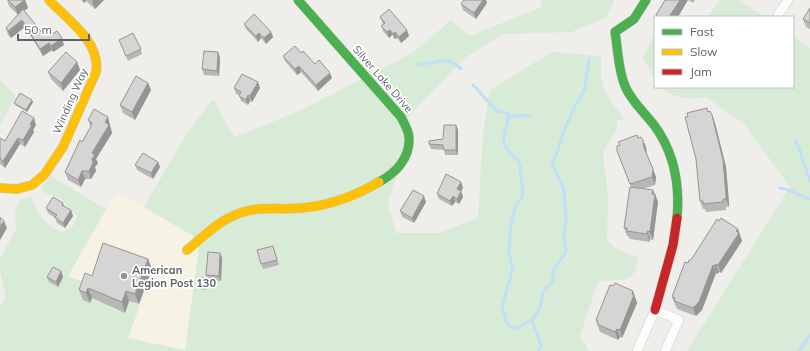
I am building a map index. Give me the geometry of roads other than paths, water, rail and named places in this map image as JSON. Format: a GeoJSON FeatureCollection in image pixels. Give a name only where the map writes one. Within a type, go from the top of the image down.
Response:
{"type":"FeatureCollection","features":[{"type":"Feature","properties":{"kind":"street","name":"Winding Way"},"geometry":{"type":"LineString","coordinates":[[0,188],[23,189],[47,173],[56,159],[96,73],[97,60],[90,45],[49,0]]}},
{"type":"Feature","properties":{"kind":"street","name":"Silver Lake Drive"},"geometry":{"type":"LineString","coordinates":[[187,250],[225,220],[239,213],[309,207],[362,192],[394,172],[409,152],[411,141],[410,132],[400,116],[298,0]]}},
{"type":"Feature","properties":{"kind":"street"},"geometry":{"type":"LineString","coordinates":[[637,351],[655,310],[677,226],[678,183],[672,159],[663,139],[653,123],[625,87],[619,68],[616,32],[634,19],[646,0]]}},
{"type":"Feature","properties":{"kind":"street"},"geometry":{"type":"LineString","coordinates":[[778,15],[788,0]]}},
{"type":"Feature","properties":{"kind":"street"},"geometry":{"type":"LineString","coordinates":[[655,310],[678,320],[666,351]]}},
{"type":"Feature","properties":{"kind":"waterway"},"geometry":{"type":"LineString","coordinates":[[473,85],[497,111],[507,113],[508,121],[503,140],[507,150],[517,159],[520,165],[523,195],[515,208],[511,224],[509,254],[513,268],[502,307],[508,325],[515,329],[529,321],[532,321],[540,308],[543,291],[552,283],[554,269],[566,252],[564,237],[566,222],[564,190],[552,163],[557,153],[563,133],[575,106],[584,91],[589,60]]}},
{"type":"Feature","properties":{"kind":"waterway"},"geometry":{"type":"LineString","coordinates":[[418,65],[446,61],[451,62],[461,69]]}},
{"type":"Feature","properties":{"kind":"waterway"},"geometry":{"type":"LineString","coordinates":[[509,117],[530,115]]}},
{"type":"Feature","properties":{"kind":"waterway"},"geometry":{"type":"LineString","coordinates":[[796,140],[810,181]]}},
{"type":"Feature","properties":{"kind":"waterway"},"geometry":{"type":"LineString","coordinates":[[780,188],[810,199]]}},
{"type":"Feature","properties":{"kind":"waterway"},"geometry":{"type":"LineString","coordinates":[[532,321],[541,345],[539,351]]}},
{"type":"Feature","properties":{"kind":"waterway"},"geometry":{"type":"LineString","coordinates":[[799,351],[810,335]]}},
{"type":"Feature","properties":{"kind":"place","name":"American Legion Post 130"},"geometry":{"type":"Point","coordinates":[124,276]}}]}
